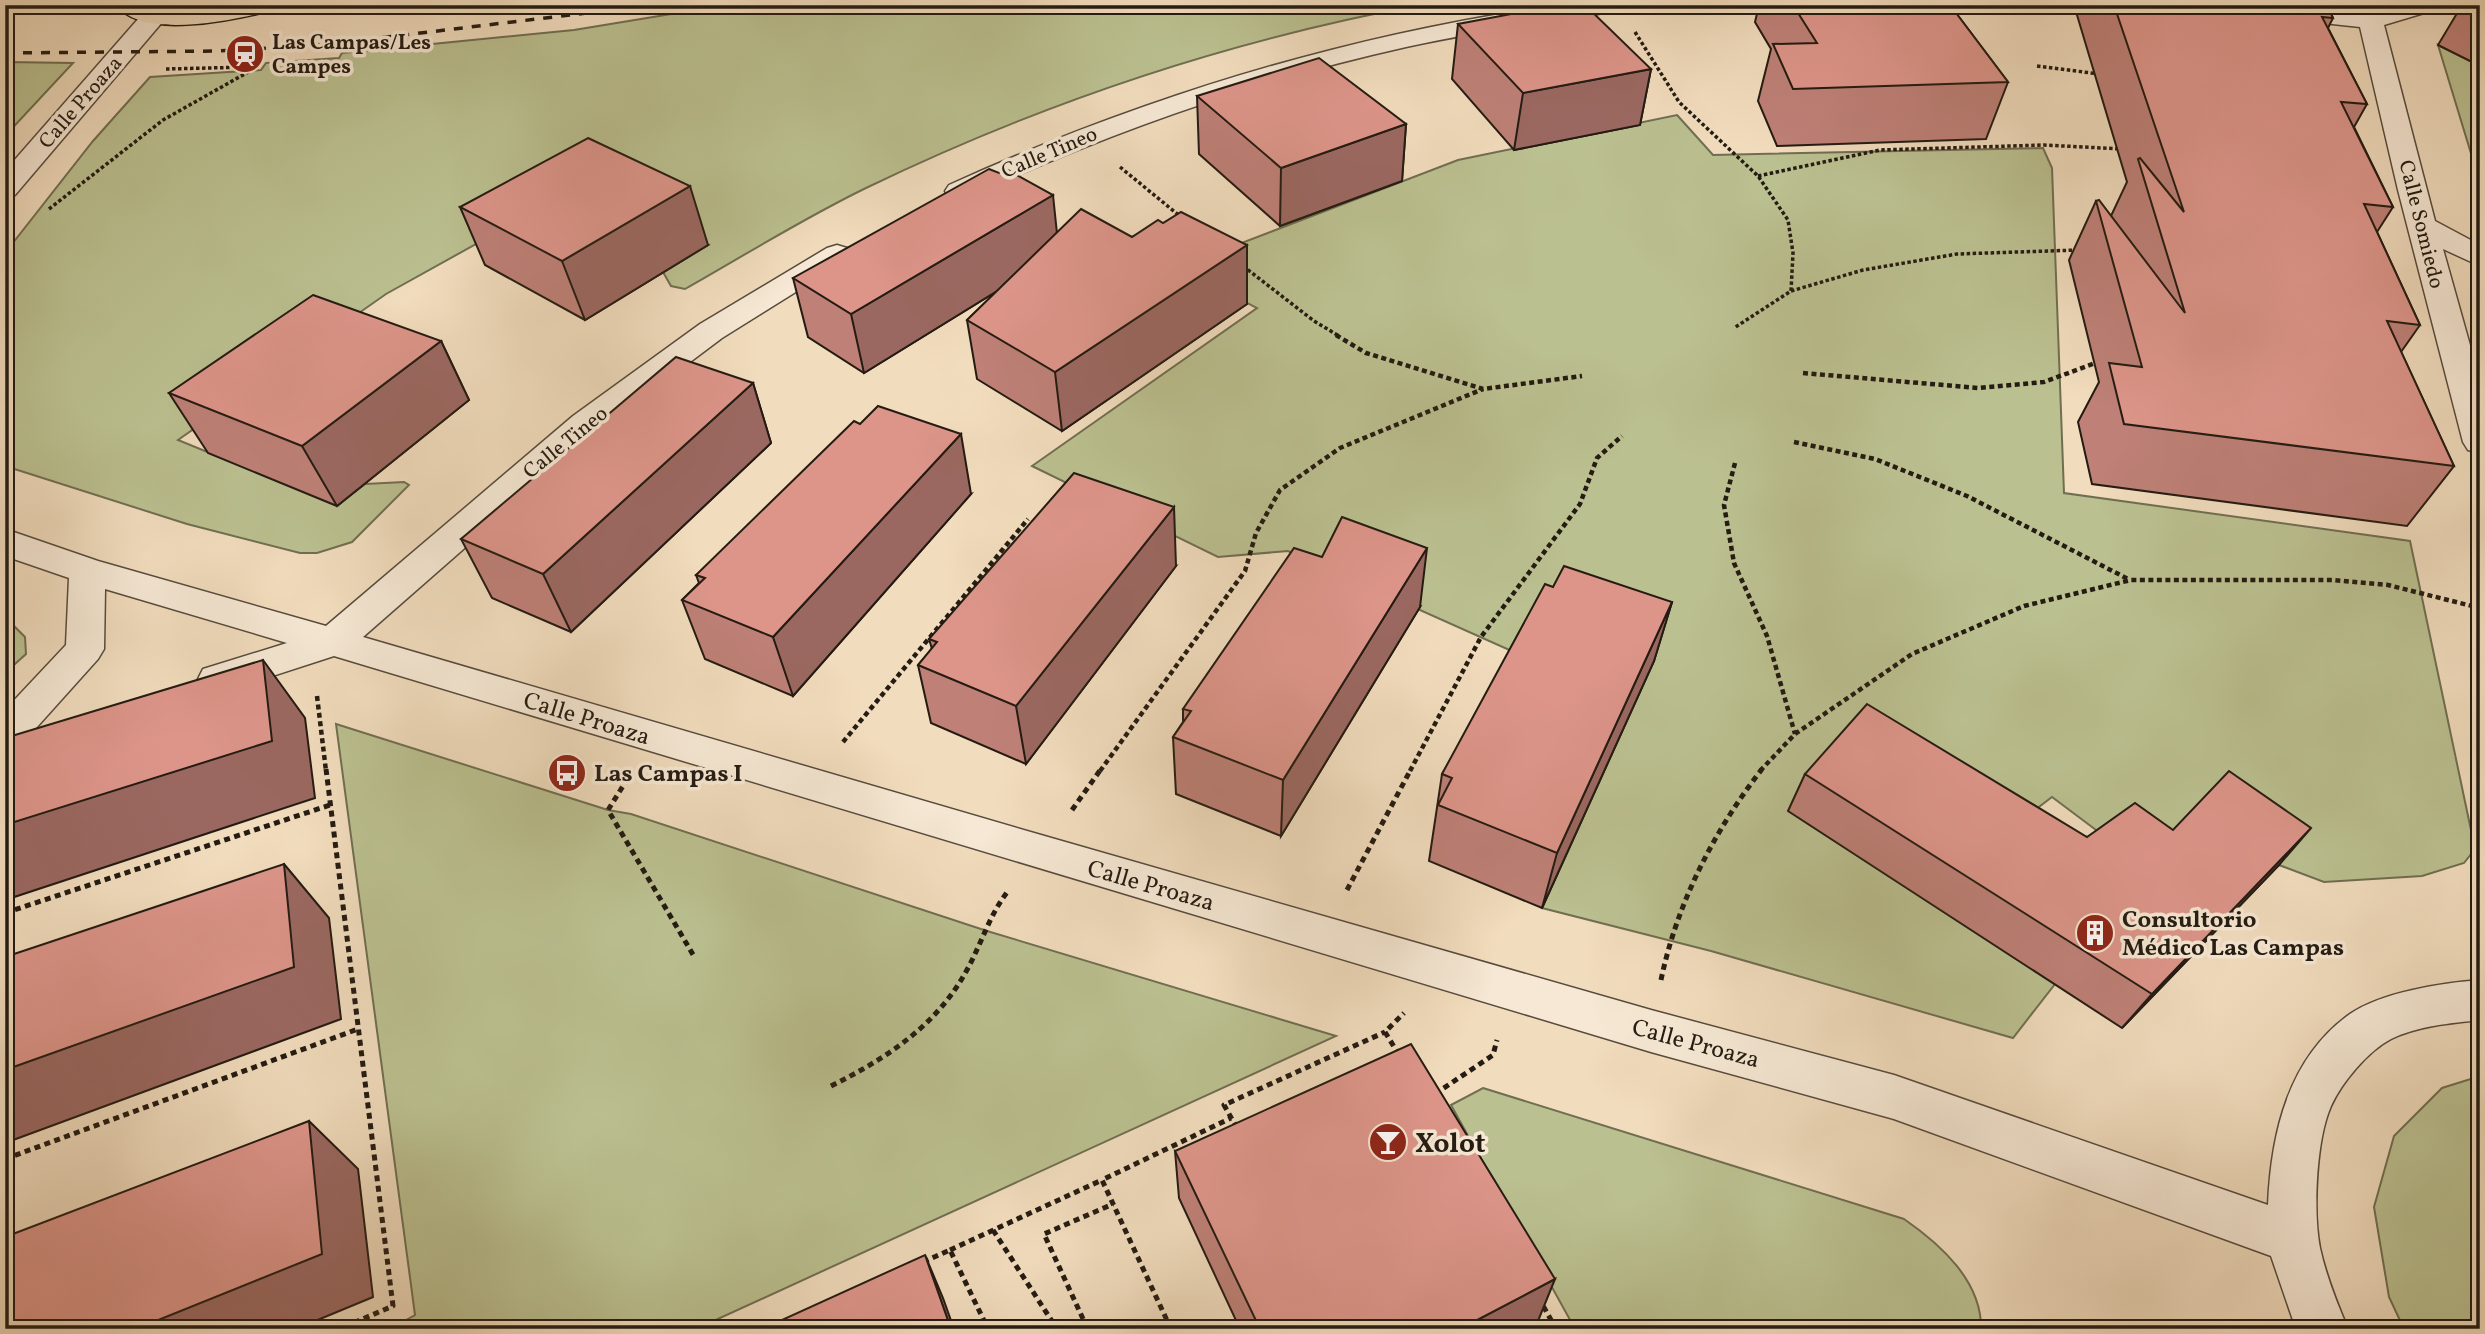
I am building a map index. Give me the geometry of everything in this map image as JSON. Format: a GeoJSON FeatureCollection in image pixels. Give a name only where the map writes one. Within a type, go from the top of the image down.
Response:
{"type":"FeatureCollection","features":[{"type":"Feature","properties":{"kind":"main road"},"geometry":{"type":"LineString","coordinates":[[129,5],[155,15],[183,18],[214,16],[264,5]]}},
{"type":"Feature","properties":{"kind":"street","name":"Calle Tineo"},"geometry":{"type":"LineString","coordinates":[[931,205],[1083,137],[1208,92],[1336,56],[1475,25],[1610,5]]}},
{"type":"Feature","properties":{"kind":"street"},"geometry":{"type":"LineString","coordinates":[[2221,5],[2369,13],[2425,5]]}},
{"type":"Feature","properties":{"kind":"street","name":"Calle Somiedo"},"geometry":{"type":"LineString","coordinates":[[2369,13],[2423,226],[2468,347],[2480,442]]}},
{"type":"Feature","properties":{"kind":"street","name":"Calle Proaza"},"geometry":{"type":"LineString","coordinates":[[5,189],[155,15]]}},
{"type":"Feature","properties":{"kind":"street"},"geometry":{"type":"LineString","coordinates":[[2423,226],[2480,257]]}},
{"type":"Feature","properties":{"kind":"street","name":"Calle Tineo"},"geometry":{"type":"LineString","coordinates":[[321,646],[596,416],[711,331],[861,240]]}},
{"type":"Feature","properties":{"kind":"street","name":"Calle Proaza"},"geometry":{"type":"LineString","coordinates":[[5,542],[321,646],[652,737],[1651,1031],[1894,1097],[2293,1239]]}},
{"type":"Feature","properties":{"kind":"street"},"geometry":{"type":"LineString","coordinates":[[5,736],[85,649],[87,571]]}},
{"type":"Feature","properties":{"kind":"street"},"geometry":{"type":"LineString","coordinates":[[178,691],[321,646]]}},
{"type":"Feature","properties":{"kind":"street"},"geometry":{"type":"LineString","coordinates":[[5,745],[58,729]]}},
{"type":"Feature","properties":{"kind":"street"},"geometry":{"type":"LineString","coordinates":[[2322,1329],[2312,1307],[2293,1239],[2295,1160],[2311,1096],[2337,1059],[2368,1028],[2415,1011],[2480,1000]]}},
{"type":"Feature","properties":{"kind":"path"},"geometry":{"type":"LineString","coordinates":[[1633,29],[1679,102],[1758,176],[1788,220],[1793,253],[1791,291]]}},
{"type":"Feature","properties":{"kind":"path"},"geometry":{"type":"LineString","coordinates":[[41,212],[64,199],[163,120],[250,71],[254,65],[163,69]]}},
{"type":"Feature","properties":{"kind":"path"},"geometry":{"type":"LineString","coordinates":[[2037,66],[2106,74]]}},
{"type":"Feature","properties":{"kind":"path"},"geometry":{"type":"LineString","coordinates":[[1083,137],[1186,220]]}},
{"type":"Feature","properties":{"kind":"path"},"geometry":{"type":"LineString","coordinates":[[1758,176],[1880,150],[2044,145],[2131,150]]}},
{"type":"Feature","properties":{"kind":"path"},"geometry":{"type":"LineString","coordinates":[[1734,328],[1791,291],[1863,270],[1957,254],[2080,250]]}},
{"type":"Feature","properties":{"kind":"path"},"geometry":{"type":"LineString","coordinates":[[1237,262],[1314,321],[1366,353],[1483,389]]}},
{"type":"Feature","properties":{"kind":"path"},"geometry":{"type":"LineString","coordinates":[[1803,373],[1978,388],[2044,382],[2098,362]]}},
{"type":"Feature","properties":{"kind":"path"},"geometry":{"type":"LineString","coordinates":[[831,1086],[873,1066],[925,1028],[958,987],[1003,896],[1041,853],[1245,571],[1256,533],[1280,490],[1340,448],[1483,389],[1582,376]]}},
{"type":"Feature","properties":{"kind":"path"},"geometry":{"type":"LineString","coordinates":[[1323,935],[1481,637],[1580,504],[1597,458],[1622,436]]}},
{"type":"Feature","properties":{"kind":"path"},"geometry":{"type":"LineString","coordinates":[[1794,442],[1875,459],[1967,496],[2131,580]]}},
{"type":"Feature","properties":{"kind":"path"},"geometry":{"type":"LineString","coordinates":[[1735,463],[1724,505],[1734,563],[1767,636],[1795,734]]}},
{"type":"Feature","properties":{"kind":"path"},"geometry":{"type":"LineString","coordinates":[[809,783],[1028,519]]}},
{"type":"Feature","properties":{"kind":"path"},"geometry":{"type":"LineString","coordinates":[[1651,1031],[1669,941],[1707,852],[1741,796],[1765,765],[1795,734],[1912,654],[2024,606],[2131,580],[2333,580],[2388,585],[2480,608]]}},
{"type":"Feature","properties":{"kind":"path"},"geometry":{"type":"LineString","coordinates":[[321,646],[330,805],[393,1306],[339,1329]]}},
{"type":"Feature","properties":{"kind":"path"},"geometry":{"type":"LineString","coordinates":[[652,737],[608,810],[695,958]]}},
{"type":"Feature","properties":{"kind":"path"},"geometry":{"type":"LineString","coordinates":[[5,913],[330,805]]}},
{"type":"Feature","properties":{"kind":"path"},"geometry":{"type":"LineString","coordinates":[[1242,1138],[1224,1105],[1385,1032],[1446,971]]}},
{"type":"Feature","properties":{"kind":"path"},"geometry":{"type":"LineString","coordinates":[[1425,1100],[1493,1055],[1510,990]]}},
{"type":"Feature","properties":{"kind":"path"},"geometry":{"type":"LineString","coordinates":[[5,1159],[358,1029]]}},
{"type":"Feature","properties":{"kind":"path"},"geometry":{"type":"LineString","coordinates":[[1385,1032],[1405,1064]]}},
{"type":"Feature","properties":{"kind":"path"},"geometry":{"type":"LineString","coordinates":[[914,1267],[1231,1118]]}},
{"type":"Feature","properties":{"kind":"path"},"geometry":{"type":"LineString","coordinates":[[1102,1180],[1171,1329]]}},
{"type":"Feature","properties":{"kind":"path"},"geometry":{"type":"LineString","coordinates":[[1067,1329],[1084,1321],[1044,1234],[1112,1204]]}},
{"type":"Feature","properties":{"kind":"path"},"geometry":{"type":"LineString","coordinates":[[993,1230],[1057,1329]]}},
{"type":"Feature","properties":{"kind":"path"},"geometry":{"type":"LineString","coordinates":[[950,1250],[988,1329]]}},
{"type":"Feature","properties":{"kind":"path"},"geometry":{"type":"LineString","coordinates":[[1531,1329],[1550,1320],[1537,1297]]}},
{"type":"Feature","properties":{"kind":"green space"},"geometry":{"type":"Polygon","coordinates":[[[726,5],[1419,5],[1276,37],[1206,56],[1068,102],[932,157],[866,188],[797,224],[685,289],[671,286],[663,272],[707,244],[584,184],[386,294],[178,440],[337,505],[365,484],[404,482],[409,485],[352,542],[317,553],[300,553],[187,524],[5,466],[5,253],[93,141],[150,77],[261,70],[266,63],[339,58],[342,53],[574,30],[726,5]]]}},
{"type":"Feature","properties":{"kind":"green space"},"geometry":{"type":"Polygon","coordinates":[[[2438,45],[2480,66],[2480,183],[2438,45]]]}},
{"type":"Feature","properties":{"kind":"green space"},"geometry":{"type":"Polygon","coordinates":[[[5,62],[73,63],[5,136],[5,62]]]}},
{"type":"Feature","properties":{"kind":"green space"},"geometry":{"type":"Polygon","coordinates":[[[1677,115],[1713,155],[2043,148],[2052,168],[2064,493],[2410,541],[2475,849],[2464,863],[2422,876],[2324,882],[2279,865],[2200,808],[2144,866],[2052,797],[2001,836],[1788,811],[2055,984],[2013,1038],[1711,951],[1542,908],[1654,661],[1525,657],[1288,551],[1218,557],[1032,466],[1257,308],[1179,267],[1458,160],[1677,115]]]}},
{"type":"Feature","properties":{"kind":"green space"},"geometry":{"type":"Polygon","coordinates":[[[5,624],[14,626],[25,637],[26,654],[5,673],[5,624]]]}},
{"type":"Feature","properties":{"kind":"green space"},"geometry":{"type":"Polygon","coordinates":[[[336,724],[608,810],[631,814],[987,931],[1336,1036],[696,1329],[390,1329],[415,1315],[336,724]]]}},
{"type":"Feature","properties":{"kind":"green space"},"geometry":{"type":"Polygon","coordinates":[[[2480,1076],[2480,1329],[2404,1329],[2389,1297],[2374,1207],[2394,1136],[2442,1088],[2480,1076]]]}},
{"type":"Feature","properties":{"kind":"green space"},"geometry":{"type":"Polygon","coordinates":[[[1483,1088],[1904,1219],[1944,1252],[1967,1280],[1979,1312],[1981,1329],[1572,1329],[1574,1327],[1451,1105],[1483,1088]]]}},
{"type":"Feature","properties":{"kind":"building"},"geometry":{"type":"Polygon","coordinates":[[[1560,5],[1585,5],[1651,69],[1523,93],[1458,24],[1560,5]]]}},
{"type":"Feature","properties":{"kind":"building"},"geometry":{"type":"Polygon","coordinates":[[[1793,5],[1950,5],[2008,82],[1793,89],[1773,44],[1817,43],[1793,5]]]}},
{"type":"Feature","properties":{"kind":"building"},"geometry":{"type":"Polygon","coordinates":[[[2114,5],[2327,5],[2333,18],[2322,17],[2367,104],[2341,102],[2393,207],[2364,204],[2420,325],[2387,321],[2454,466],[2124,424],[2109,363],[2142,367],[2096,201],[2099,200],[2185,313],[2138,159],[2140,158],[2184,212],[2114,5]]]}},
{"type":"Feature","properties":{"kind":"building"},"geometry":{"type":"Polygon","coordinates":[[[1319,58],[1406,124],[1281,168],[1197,96],[1319,58]]]}},
{"type":"Feature","properties":{"kind":"building"},"geometry":{"type":"Polygon","coordinates":[[[588,138],[690,186],[562,261],[460,207],[588,138]]]}},
{"type":"Feature","properties":{"kind":"building"},"geometry":{"type":"Polygon","coordinates":[[[989,169],[999,173],[1006,169],[1053,195],[851,314],[793,278],[989,169]]]}},
{"type":"Feature","properties":{"kind":"building"},"geometry":{"type":"Polygon","coordinates":[[[1081,209],[1132,237],[1158,220],[1163,223],[1181,212],[1247,245],[1055,372],[967,320],[1081,209]]]}},
{"type":"Feature","properties":{"kind":"building"},"geometry":{"type":"Polygon","coordinates":[[[313,295],[441,341],[302,446],[169,393],[313,295]]]}},
{"type":"Feature","properties":{"kind":"building"},"geometry":{"type":"Polygon","coordinates":[[[676,357],[753,383],[543,574],[461,539],[676,357]]]}},
{"type":"Feature","properties":{"kind":"building"},"geometry":{"type":"Polygon","coordinates":[[[878,406],[961,434],[773,637],[682,600],[705,578],[696,575],[854,421],[860,424],[878,406]]]}},
{"type":"Feature","properties":{"kind":"building"},"geometry":{"type":"Polygon","coordinates":[[[1074,473],[1174,507],[1016,706],[918,665],[937,642],[929,639],[1074,473]]]}},
{"type":"Feature","properties":{"kind":"building"},"geometry":{"type":"Polygon","coordinates":[[[1342,517],[1427,548],[1283,780],[1173,737],[1191,711],[1183,709],[1294,548],[1322,557],[1342,517]]]}},
{"type":"Feature","properties":{"kind":"building"},"geometry":{"type":"Polygon","coordinates":[[[1564,566],[1672,602],[1557,853],[1438,805],[1452,778],[1442,774],[1545,584],[1553,587],[1564,566]]]}},
{"type":"Feature","properties":{"kind":"building"},"geometry":{"type":"Polygon","coordinates":[[[263,660],[272,741],[5,825],[5,738],[263,660]]]}},
{"type":"Feature","properties":{"kind":"building","name":"Consultorio Médico Las Campas"},"geometry":{"type":"Polygon","coordinates":[[[1867,704],[2087,837],[2135,803],[2173,830],[2229,771],[2311,828],[2152,994],[1805,774],[1867,704]]]}},
{"type":"Feature","properties":{"kind":"building"},"geometry":{"type":"Polygon","coordinates":[[[284,864],[294,967],[5,1070],[5,957],[284,864]]]}},
{"type":"Feature","properties":{"kind":"building"},"geometry":{"type":"Polygon","coordinates":[[[1411,1044],[1555,1279],[1460,1329],[1260,1329],[1175,1151],[1411,1044]]]}},
{"type":"Feature","properties":{"kind":"building"},"geometry":{"type":"Polygon","coordinates":[[[309,1121],[322,1254],[136,1329],[5,1329],[5,1237],[309,1121]]]}},
{"type":"Feature","properties":{"kind":"building"},"geometry":{"type":"Polygon","coordinates":[[[925,1255],[951,1329],[762,1329],[925,1255]]]}},
{"type":"Feature","properties":{"kind":"railway"},"geometry":{"type":"LineString","coordinates":[[5,53],[218,51],[321,45],[653,5]]}},
{"type":"Feature","properties":{"kind":"place","name":"Las Campas/Les Campes"},"geometry":{"type":"Point","coordinates":[245,54]}},
{"type":"Feature","properties":{"kind":"place","name":"Las Campas I"},"geometry":{"type":"Point","coordinates":[567,773]}},
{"type":"Feature","properties":{"kind":"place","name":"Consultorio Médico Las Campas"},"geometry":{"type":"Point","coordinates":[2095,933]}},
{"type":"Feature","properties":{"kind":"place","name":"Xolot"},"geometry":{"type":"Point","coordinates":[1388,1142]}}]}
